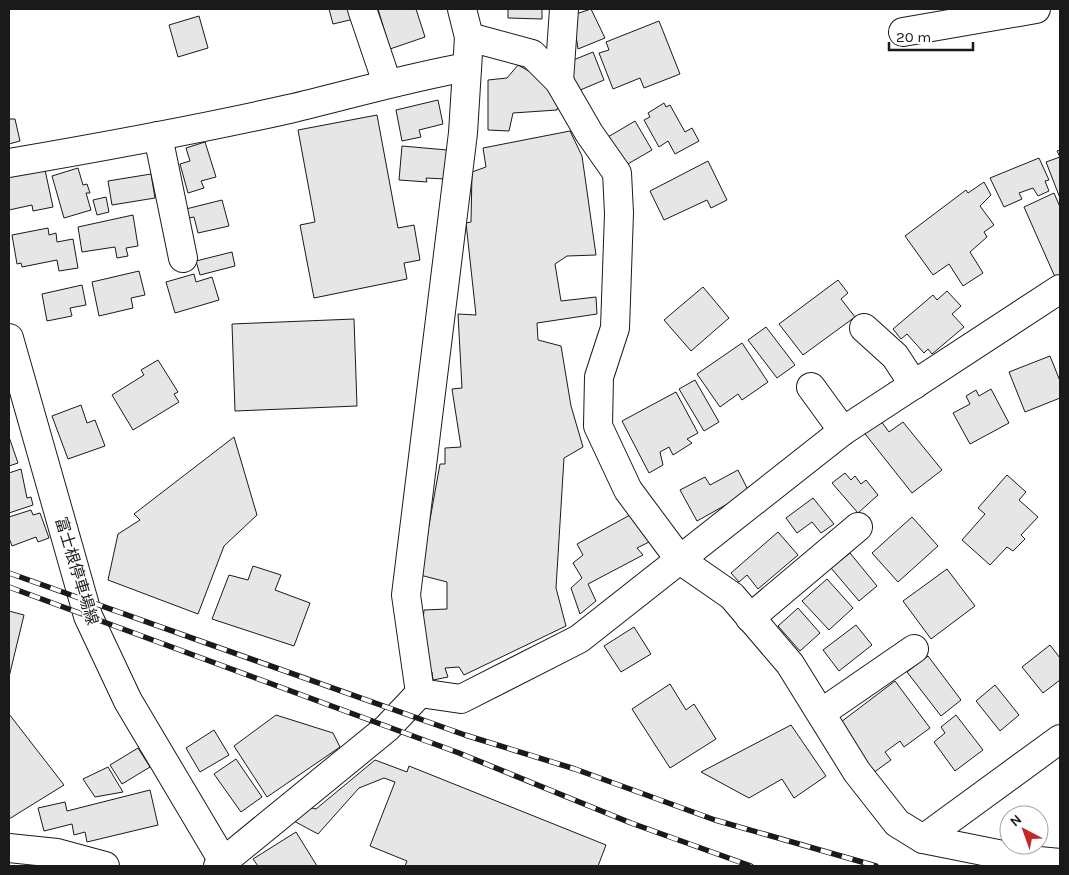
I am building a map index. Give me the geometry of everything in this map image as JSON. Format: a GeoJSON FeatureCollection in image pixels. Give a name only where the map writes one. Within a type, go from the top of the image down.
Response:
{"type":"FeatureCollection","features":[{"type":"Feature","properties":{"kind":"street"},"geometry":{"type":"LineString","coordinates":[[362,9],[386,83]]}},
{"type":"Feature","properties":{"kind":"street"},"geometry":{"type":"LineString","coordinates":[[420,693],[406,595],[463,133],[469,37],[462,9]]}},
{"type":"Feature","properties":{"kind":"street"},"geometry":{"type":"LineString","coordinates":[[559,81],[564,9]]}},
{"type":"Feature","properties":{"kind":"street"},"geometry":{"type":"LineString","coordinates":[[903,32],[1036,9]]}},
{"type":"Feature","properties":{"kind":"street"},"geometry":{"type":"LineString","coordinates":[[469,37],[532,54],[559,81],[589,133],[617,173],[619,213],[615,328],[599,377],[598,426],[628,490],[680,560],[732,596],[790,664],[857,772],[896,823],[923,839],[1028,860],[1060,863]]}},
{"type":"Feature","properties":{"kind":"street"},"geometry":{"type":"LineString","coordinates":[[9,163],[158,136],[288,109],[386,83],[466,68]]}},
{"type":"Feature","properties":{"kind":"street"},"geometry":{"type":"LineString","coordinates":[[158,136],[183,258]]}},
{"type":"Feature","properties":{"kind":"street"},"geometry":{"type":"LineString","coordinates":[[420,693],[461,699],[580,639],[843,431],[1060,289]]}},
{"type":"Feature","properties":{"kind":"street"},"geometry":{"type":"LineString","coordinates":[[864,328],[894,356],[914,385]]}},
{"type":"Feature","properties":{"kind":"street","name":"富士根停車場線"},"geometry":{"type":"LineString","coordinates":[[9,338],[88,616],[128,701],[222,865]]}},
{"type":"Feature","properties":{"kind":"street"},"geometry":{"type":"LineString","coordinates":[[811,387],[843,431]]}},
{"type":"Feature","properties":{"kind":"street"},"geometry":{"type":"LineString","coordinates":[[750,618],[858,527]]}},
{"type":"Feature","properties":{"kind":"street"},"geometry":{"type":"LineString","coordinates":[[821,713],[914,649]]}},
{"type":"Feature","properties":{"kind":"street"},"geometry":{"type":"LineString","coordinates":[[222,865],[387,728],[420,693]]}},
{"type":"Feature","properties":{"kind":"street"},"geometry":{"type":"LineString","coordinates":[[923,839],[1060,739]]}},
{"type":"Feature","properties":{"kind":"street"},"geometry":{"type":"LineString","coordinates":[[9,848],[57,854],[105,866]]}},
{"type":"Feature","properties":{"kind":"building"},"geometry":{"type":"Polygon","coordinates":[[[329,9],[352,9],[354,19],[333,24],[329,9]]]}},
{"type":"Feature","properties":{"kind":"building"},"geometry":{"type":"Polygon","coordinates":[[[378,9],[416,9],[425,37],[390,49],[378,9]]]}},
{"type":"Feature","properties":{"kind":"building"},"geometry":{"type":"Polygon","coordinates":[[[508,9],[542,9],[542,19],[508,18],[508,9]]]}},
{"type":"Feature","properties":{"kind":"building"},"geometry":{"type":"Polygon","coordinates":[[[591,9],[605,38],[578,49],[573,15],[591,9]]]}},
{"type":"Feature","properties":{"kind":"building"},"geometry":{"type":"Polygon","coordinates":[[[199,16],[208,48],[178,57],[169,25],[199,16]]]}},
{"type":"Feature","properties":{"kind":"building"},"geometry":{"type":"Polygon","coordinates":[[[659,21],[680,74],[644,88],[640,78],[613,89],[599,53],[609,50],[606,42],[659,21]]]}},
{"type":"Feature","properties":{"kind":"building"},"geometry":{"type":"Polygon","coordinates":[[[593,52],[604,80],[578,91],[566,63],[593,52]]]}},
{"type":"Feature","properties":{"kind":"building"},"geometry":{"type":"Polygon","coordinates":[[[518,65],[534,74],[559,101],[557,110],[513,113],[509,131],[488,130],[488,80],[507,78],[518,65]]]}},
{"type":"Feature","properties":{"kind":"building"},"geometry":{"type":"Polygon","coordinates":[[[438,100],[443,124],[419,130],[421,137],[402,141],[396,110],[438,100]]]}},
{"type":"Feature","properties":{"kind":"building"},"geometry":{"type":"Polygon","coordinates":[[[664,103],[666,107],[670,105],[685,132],[692,128],[699,141],[675,154],[668,141],[659,147],[644,120],[650,117],[648,113],[664,103]]]}},
{"type":"Feature","properties":{"kind":"building"},"geometry":{"type":"Polygon","coordinates":[[[377,115],[398,228],[414,225],[420,260],[404,263],[407,279],[314,298],[300,225],[315,222],[298,130],[377,115]]]}},
{"type":"Feature","properties":{"kind":"building"},"geometry":{"type":"Polygon","coordinates":[[[9,119],[15,119],[20,141],[9,144],[9,119]]]}},
{"type":"Feature","properties":{"kind":"building"},"geometry":{"type":"Polygon","coordinates":[[[635,121],[652,150],[626,165],[608,137],[635,121]]]}},
{"type":"Feature","properties":{"kind":"building"},"geometry":{"type":"Polygon","coordinates":[[[570,131],[582,156],[596,255],[567,256],[555,264],[561,301],[596,297],[597,314],[537,323],[538,340],[561,346],[571,406],[583,447],[564,458],[556,588],[566,626],[464,675],[459,667],[445,668],[448,677],[433,680],[432,672],[427,672],[422,632],[424,610],[447,609],[447,582],[420,575],[440,464],[445,464],[445,448],[461,447],[452,389],[462,388],[458,314],[476,315],[466,223],[471,222],[472,172],[486,167],[483,148],[570,131]]]}},
{"type":"Feature","properties":{"kind":"building"},"geometry":{"type":"Polygon","coordinates":[[[205,142],[216,177],[201,181],[204,188],[188,193],[180,164],[190,161],[186,148],[205,142]]]}},
{"type":"Feature","properties":{"kind":"building"},"geometry":{"type":"Polygon","coordinates":[[[402,146],[447,150],[445,179],[426,178],[427,182],[399,180],[402,146]]]}},
{"type":"Feature","properties":{"kind":"building"},"geometry":{"type":"Polygon","coordinates":[[[1060,157],[1060,198],[1046,162],[1060,157]]]}},
{"type":"Feature","properties":{"kind":"building"},"geometry":{"type":"Polygon","coordinates":[[[1039,158],[1049,180],[1045,181],[1049,191],[1038,196],[1033,188],[1019,193],[1022,199],[1004,207],[990,178],[1039,158]]]}},
{"type":"Feature","properties":{"kind":"building"},"geometry":{"type":"Polygon","coordinates":[[[708,161],[727,200],[711,208],[707,200],[664,220],[650,191],[708,161]]]}},
{"type":"Feature","properties":{"kind":"building"},"geometry":{"type":"Polygon","coordinates":[[[78,168],[83,185],[87,184],[90,193],[86,193],[91,210],[64,218],[52,176],[78,168]]]}},
{"type":"Feature","properties":{"kind":"building"},"geometry":{"type":"Polygon","coordinates":[[[45,170],[53,207],[33,211],[32,205],[9,210],[9,177],[45,170]]]}},
{"type":"Feature","properties":{"kind":"building"},"geometry":{"type":"Polygon","coordinates":[[[151,174],[155,198],[112,205],[108,181],[151,174]]]}},
{"type":"Feature","properties":{"kind":"building"},"geometry":{"type":"Polygon","coordinates":[[[984,182],[991,195],[980,206],[994,225],[984,232],[987,237],[970,252],[983,273],[963,286],[949,264],[933,275],[905,236],[966,190],[968,193],[984,182]]]}},
{"type":"Feature","properties":{"kind":"building"},"geometry":{"type":"Polygon","coordinates":[[[1054,193],[1060,207],[1060,275],[1055,277],[1024,207],[1054,193]]]}},
{"type":"Feature","properties":{"kind":"building"},"geometry":{"type":"Polygon","coordinates":[[[106,197],[109,212],[97,215],[93,200],[106,197]]]}},
{"type":"Feature","properties":{"kind":"building"},"geometry":{"type":"Polygon","coordinates":[[[222,200],[229,226],[198,233],[194,217],[189,218],[186,209],[222,200]]]}},
{"type":"Feature","properties":{"kind":"building"},"geometry":{"type":"Polygon","coordinates":[[[133,215],[138,246],[126,248],[128,256],[117,258],[115,247],[82,252],[78,227],[133,215]]]}},
{"type":"Feature","properties":{"kind":"building"},"geometry":{"type":"Polygon","coordinates":[[[48,228],[49,235],[56,233],[57,242],[73,239],[78,268],[59,271],[57,260],[22,267],[21,263],[17,264],[12,235],[48,228]]]}},
{"type":"Feature","properties":{"kind":"building"},"geometry":{"type":"Polygon","coordinates":[[[232,252],[235,266],[200,275],[196,261],[232,252]]]}},
{"type":"Feature","properties":{"kind":"building"},"geometry":{"type":"Polygon","coordinates":[[[139,271],[145,295],[131,298],[133,308],[99,316],[92,282],[139,271]]]}},
{"type":"Feature","properties":{"kind":"building"},"geometry":{"type":"Polygon","coordinates":[[[194,274],[196,282],[212,277],[219,300],[175,313],[166,282],[194,274]]]}},
{"type":"Feature","properties":{"kind":"building"},"geometry":{"type":"Polygon","coordinates":[[[838,280],[848,293],[841,299],[855,317],[803,355],[779,324],[838,280]]]}},
{"type":"Feature","properties":{"kind":"building"},"geometry":{"type":"Polygon","coordinates":[[[82,285],[86,305],[70,308],[72,316],[47,321],[42,294],[82,285]]]}},
{"type":"Feature","properties":{"kind":"building"},"geometry":{"type":"Polygon","coordinates":[[[703,287],[729,318],[691,351],[664,320],[703,287]]]}},
{"type":"Feature","properties":{"kind":"building"},"geometry":{"type":"Polygon","coordinates":[[[947,291],[961,306],[952,314],[964,327],[932,354],[928,349],[924,353],[907,334],[901,339],[893,329],[933,295],[937,300],[947,291]]]}},
{"type":"Feature","properties":{"kind":"building"},"geometry":{"type":"Polygon","coordinates":[[[354,319],[357,406],[235,411],[232,324],[354,319]]]}},
{"type":"Feature","properties":{"kind":"building"},"geometry":{"type":"Polygon","coordinates":[[[766,327],[795,365],[777,378],[748,340],[766,327]]]}},
{"type":"Feature","properties":{"kind":"building"},"geometry":{"type":"Polygon","coordinates":[[[742,343],[768,382],[742,400],[738,394],[720,407],[697,374],[742,343]]]}},
{"type":"Feature","properties":{"kind":"building"},"geometry":{"type":"Polygon","coordinates":[[[1050,356],[1060,381],[1060,398],[1025,412],[1009,372],[1050,356]]]}},
{"type":"Feature","properties":{"kind":"building"},"geometry":{"type":"Polygon","coordinates":[[[158,360],[178,392],[174,394],[179,402],[133,430],[112,395],[144,375],[141,370],[158,360]]]}},
{"type":"Feature","properties":{"kind":"building"},"geometry":{"type":"Polygon","coordinates":[[[695,380],[719,422],[704,431],[679,389],[695,380]]]}},
{"type":"Feature","properties":{"kind":"building"},"geometry":{"type":"Polygon","coordinates":[[[991,389],[1009,423],[970,444],[953,413],[970,404],[966,396],[976,390],[979,396],[991,389]]]}},
{"type":"Feature","properties":{"kind":"building"},"geometry":{"type":"Polygon","coordinates":[[[676,392],[698,433],[687,439],[692,443],[673,455],[669,447],[660,452],[663,465],[649,473],[622,421],[676,392]]]}},
{"type":"Feature","properties":{"kind":"building"},"geometry":{"type":"Polygon","coordinates":[[[81,405],[87,423],[95,420],[105,446],[68,459],[52,416],[81,405]]]}},
{"type":"Feature","properties":{"kind":"building"},"geometry":{"type":"Polygon","coordinates":[[[878,417],[889,432],[903,422],[942,470],[912,493],[862,430],[878,417]]]}},
{"type":"Feature","properties":{"kind":"building"},"geometry":{"type":"Polygon","coordinates":[[[9,437],[18,463],[9,466],[9,437]]]}},
{"type":"Feature","properties":{"kind":"building"},"geometry":{"type":"Polygon","coordinates":[[[234,437],[257,515],[224,546],[198,614],[108,580],[118,534],[140,520],[134,514],[234,437]]]}},
{"type":"Feature","properties":{"kind":"building"},"geometry":{"type":"Polygon","coordinates":[[[21,469],[27,498],[31,497],[33,505],[9,513],[9,473],[21,469]]]}},
{"type":"Feature","properties":{"kind":"building"},"geometry":{"type":"Polygon","coordinates":[[[738,470],[749,492],[697,521],[680,490],[705,477],[710,485],[738,470]]]}},
{"type":"Feature","properties":{"kind":"building"},"geometry":{"type":"Polygon","coordinates":[[[845,473],[851,480],[855,476],[861,484],[866,480],[878,495],[858,513],[832,483],[845,473]]]}},
{"type":"Feature","properties":{"kind":"building"},"geometry":{"type":"Polygon","coordinates":[[[1007,475],[1026,492],[1019,500],[1038,517],[1021,535],[1025,539],[1013,551],[1007,547],[990,565],[962,540],[985,514],[978,508],[1007,475]]]}},
{"type":"Feature","properties":{"kind":"building"},"geometry":{"type":"Polygon","coordinates":[[[813,498],[834,524],[821,533],[812,522],[797,533],[786,518],[813,498]]]}},
{"type":"Feature","properties":{"kind":"building"},"geometry":{"type":"Polygon","coordinates":[[[31,510],[33,515],[40,513],[49,538],[38,542],[36,537],[12,546],[9,538],[9,517],[31,510]]]}},
{"type":"Feature","properties":{"kind":"building"},"geometry":{"type":"Polygon","coordinates":[[[630,515],[649,542],[637,548],[643,555],[588,584],[596,601],[580,614],[571,588],[582,578],[573,563],[583,555],[577,544],[630,515]]]}},
{"type":"Feature","properties":{"kind":"building"},"geometry":{"type":"Polygon","coordinates":[[[912,517],[938,546],[898,582],[872,553],[912,517]]]}},
{"type":"Feature","properties":{"kind":"building"},"geometry":{"type":"Polygon","coordinates":[[[778,532],[798,555],[758,589],[747,575],[739,582],[731,573],[778,532]]]}},
{"type":"Feature","properties":{"kind":"building"},"geometry":{"type":"Polygon","coordinates":[[[850,553],[877,586],[859,601],[831,568],[850,553]]]}},
{"type":"Feature","properties":{"kind":"building"},"geometry":{"type":"Polygon","coordinates":[[[253,566],[281,575],[275,590],[310,603],[294,646],[212,619],[229,575],[248,580],[253,566]]]}},
{"type":"Feature","properties":{"kind":"building"},"geometry":{"type":"Polygon","coordinates":[[[947,569],[975,606],[931,639],[903,601],[947,569]]]}},
{"type":"Feature","properties":{"kind":"building"},"geometry":{"type":"Polygon","coordinates":[[[827,579],[853,608],[829,630],[802,601],[827,579]]]}},
{"type":"Feature","properties":{"kind":"building"},"geometry":{"type":"Polygon","coordinates":[[[798,608],[820,633],[800,651],[778,626],[798,608]]]}},
{"type":"Feature","properties":{"kind":"building"},"geometry":{"type":"Polygon","coordinates":[[[9,611],[24,615],[9,677],[9,611]]]}},
{"type":"Feature","properties":{"kind":"building"},"geometry":{"type":"Polygon","coordinates":[[[856,625],[872,645],[839,671],[823,650],[856,625]]]}},
{"type":"Feature","properties":{"kind":"building"},"geometry":{"type":"Polygon","coordinates":[[[634,627],[651,654],[621,672],[604,646],[634,627]]]}},
{"type":"Feature","properties":{"kind":"building"},"geometry":{"type":"Polygon","coordinates":[[[1050,645],[1060,658],[1060,680],[1043,693],[1022,667],[1050,645]]]}},
{"type":"Feature","properties":{"kind":"building"},"geometry":{"type":"Polygon","coordinates":[[[928,656],[961,700],[941,716],[907,672],[928,656]]]}},
{"type":"Feature","properties":{"kind":"building"},"geometry":{"type":"Polygon","coordinates":[[[895,681],[930,728],[904,747],[900,741],[885,752],[891,760],[873,773],[837,725],[895,681]]]}},
{"type":"Feature","properties":{"kind":"building"},"geometry":{"type":"Polygon","coordinates":[[[670,684],[686,710],[694,704],[716,739],[670,768],[632,709],[670,684]]]}},
{"type":"Feature","properties":{"kind":"building"},"geometry":{"type":"Polygon","coordinates":[[[995,685],[1019,715],[1000,731],[976,701],[995,685]]]}},
{"type":"Feature","properties":{"kind":"building"},"geometry":{"type":"Polygon","coordinates":[[[9,714],[64,785],[9,819],[9,714]]]}},
{"type":"Feature","properties":{"kind":"building"},"geometry":{"type":"Polygon","coordinates":[[[276,715],[333,733],[340,747],[267,797],[234,746],[276,715]]]}},
{"type":"Feature","properties":{"kind":"building"},"geometry":{"type":"Polygon","coordinates":[[[956,715],[983,750],[955,771],[934,742],[945,733],[941,727],[956,715]]]}},
{"type":"Feature","properties":{"kind":"building"},"geometry":{"type":"Polygon","coordinates":[[[791,725],[826,776],[794,798],[782,779],[749,798],[701,772],[791,725]]]}},
{"type":"Feature","properties":{"kind":"building"},"geometry":{"type":"Polygon","coordinates":[[[214,730],[229,755],[200,772],[186,748],[214,730]]]}},
{"type":"Feature","properties":{"kind":"building"},"geometry":{"type":"Polygon","coordinates":[[[138,748],[150,767],[122,784],[110,765],[138,748]]]}},
{"type":"Feature","properties":{"kind":"building"},"geometry":{"type":"Polygon","coordinates":[[[236,759],[262,797],[241,812],[214,774],[236,759]]]}},
{"type":"Feature","properties":{"kind":"building"},"geometry":{"type":"Polygon","coordinates":[[[375,760],[407,772],[409,766],[606,845],[598,866],[405,866],[407,861],[370,846],[395,782],[384,778],[359,788],[318,834],[292,820],[308,807],[316,809],[375,760]]]}},
{"type":"Feature","properties":{"kind":"building"},"geometry":{"type":"Polygon","coordinates":[[[108,767],[123,792],[95,797],[83,779],[108,767]]]}},
{"type":"Feature","properties":{"kind":"building"},"geometry":{"type":"Polygon","coordinates":[[[150,790],[158,825],[87,842],[85,832],[74,835],[72,824],[44,831],[38,808],[65,802],[67,811],[150,790]]]}},
{"type":"Feature","properties":{"kind":"building"},"geometry":{"type":"Polygon","coordinates":[[[296,832],[317,866],[258,866],[253,859],[296,832]]]}},
{"type":"Feature","properties":{"kind":"railway"},"geometry":{"type":"LineString","coordinates":[[9,573],[465,735],[575,769],[715,820],[876,866]]}},
{"type":"Feature","properties":{"kind":"railway"},"geometry":{"type":"LineString","coordinates":[[9,587],[459,753],[631,823],[751,866]]}}]}
